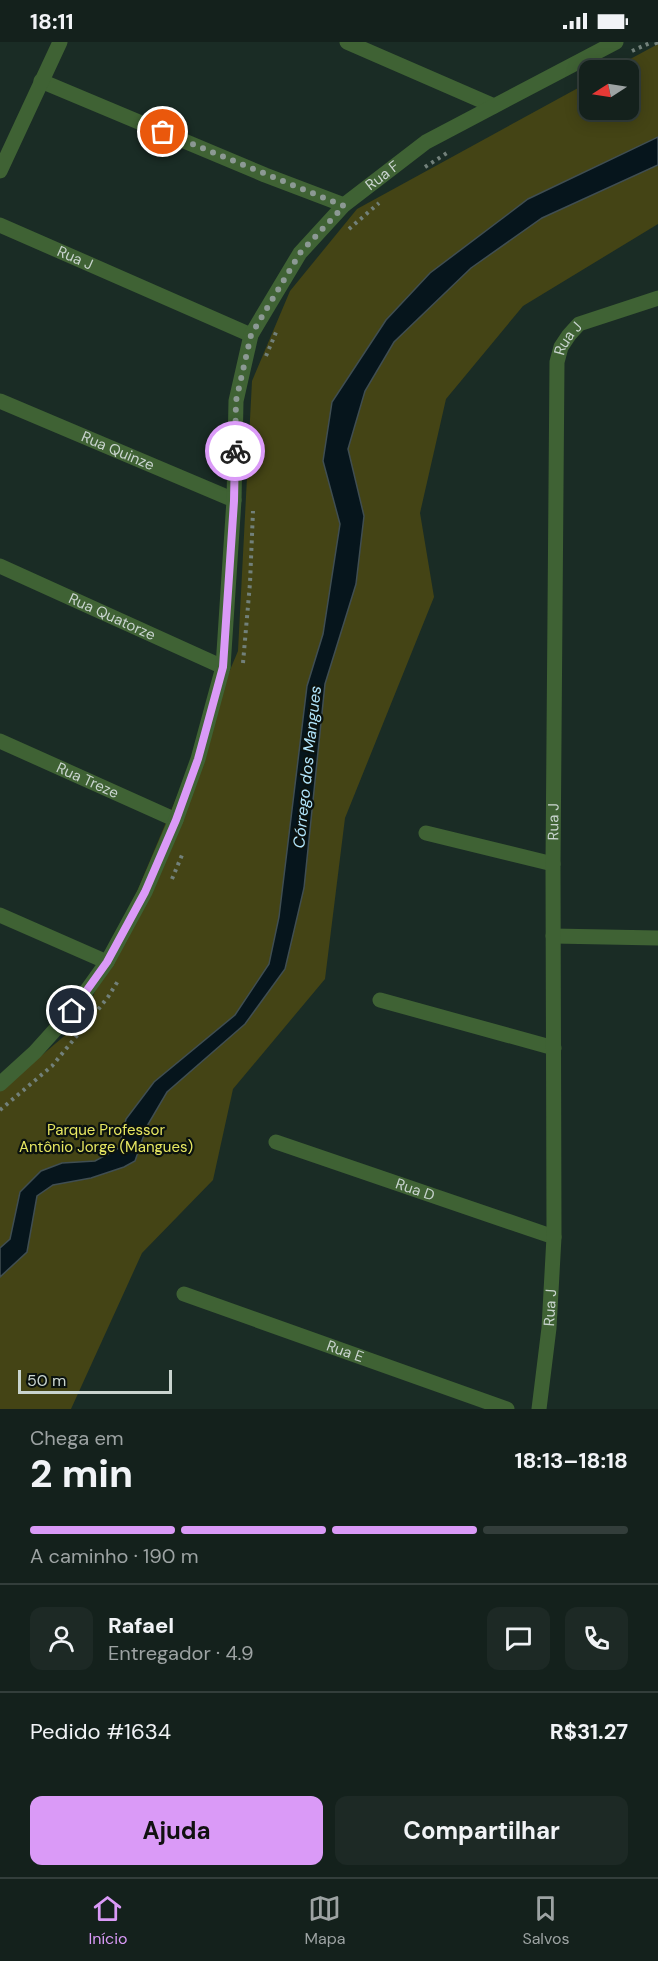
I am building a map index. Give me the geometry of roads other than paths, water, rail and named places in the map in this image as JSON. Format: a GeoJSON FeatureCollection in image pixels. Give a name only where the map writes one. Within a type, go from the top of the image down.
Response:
{"type":"FeatureCollection","features":[{"type":"Feature","properties":{"kind":"street"},"geometry":{"type":"LineString","coordinates":[[0,171],[60,42]]}},
{"type":"Feature","properties":{"kind":"street"},"geometry":{"type":"LineString","coordinates":[[347,42],[494,106]]}},
{"type":"Feature","properties":{"kind":"street","name":"Rua F"},"geometry":{"type":"LineString","coordinates":[[0,1084],[35,1052],[72,1011],[107,962],[145,892],[176,820],[198,759],[223,667],[234,501],[236,401],[251,335],[300,253],[344,206],[426,142],[616,42]]}},
{"type":"Feature","properties":{"kind":"street"},"geometry":{"type":"LineString","coordinates":[[41,81],[344,206]]}},
{"type":"Feature","properties":{"kind":"street","name":"Rua J"},"geometry":{"type":"LineString","coordinates":[[0,225],[251,335]]}},
{"type":"Feature","properties":{"kind":"street","name":"Rua J"},"geometry":{"type":"LineString","coordinates":[[539,1409],[549,1329],[554,1237],[553,864],[557,362],[561,347],[579,324],[658,298]]}},
{"type":"Feature","properties":{"kind":"street","name":"Rua Quinze"},"geometry":{"type":"LineString","coordinates":[[0,401],[234,501]]}},
{"type":"Feature","properties":{"kind":"street","name":"Rua Quatorze"},"geometry":{"type":"LineString","coordinates":[[0,566],[223,667]]}},
{"type":"Feature","properties":{"kind":"street","name":"Rua Treze"},"geometry":{"type":"LineString","coordinates":[[0,741],[176,820]]}},
{"type":"Feature","properties":{"kind":"street"},"geometry":{"type":"LineString","coordinates":[[426,833],[553,864]]}},
{"type":"Feature","properties":{"kind":"street"},"geometry":{"type":"LineString","coordinates":[[0,915],[107,962]]}},
{"type":"Feature","properties":{"kind":"street"},"geometry":{"type":"LineString","coordinates":[[553,936],[658,938]]}},
{"type":"Feature","properties":{"kind":"street"},"geometry":{"type":"LineString","coordinates":[[380,1000],[554,1048]]}},
{"type":"Feature","properties":{"kind":"street","name":"Rua D"},"geometry":{"type":"LineString","coordinates":[[276,1143],[554,1237]]}},
{"type":"Feature","properties":{"kind":"street","name":"Rua E"},"geometry":{"type":"LineString","coordinates":[[184,1294],[507,1409]]}},
{"type":"Feature","properties":{"kind":"water","name":"Córrego dos Mangues"},"geometry":{"type":"Polygon","coordinates":[[[658,137],[658,165],[542,218],[471,268],[394,342],[365,391],[348,449],[364,516],[356,584],[325,684],[304,888],[285,969],[245,1024],[167,1092],[147,1126],[135,1161],[91,1178],[53,1185],[37,1196],[27,1252],[0,1277],[0,1248],[10,1239],[20,1192],[41,1171],[62,1163],[95,1161],[119,1148],[126,1119],[154,1082],[235,1015],[269,964],[279,917],[307,686],[323,634],[340,524],[323,461],[332,402],[386,320],[430,273],[528,199],[658,137]]]}},
{"type":"Feature","properties":{"kind":"park label","name":"Parque Professor Antônio Jorge (Mangues)"},"geometry":{"type":"Point","coordinates":[106,1138]}}]}
